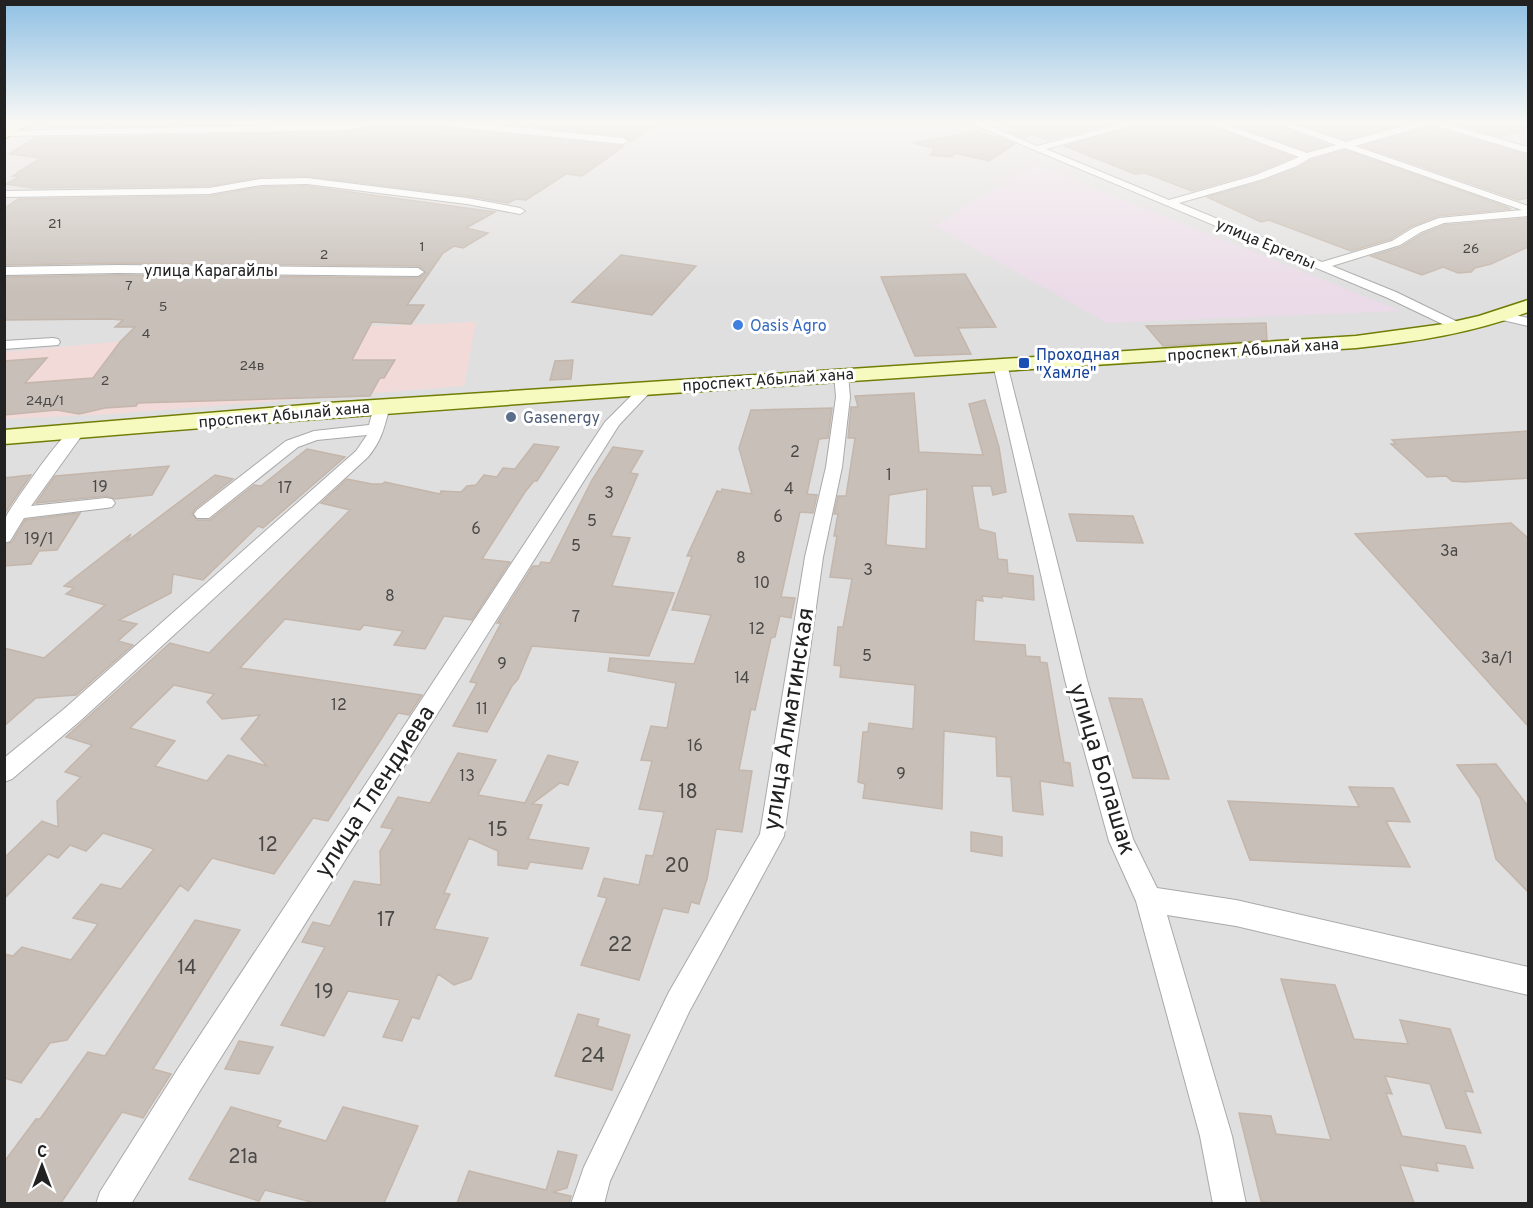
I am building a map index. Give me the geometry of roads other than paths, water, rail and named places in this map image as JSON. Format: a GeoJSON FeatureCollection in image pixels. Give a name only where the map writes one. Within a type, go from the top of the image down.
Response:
{"type":"FeatureCollection","features":[{"type":"Feature","properties":{"kind":"main road","name":"проспект Абылай хана"},"geometry":{"type":"LineString","coordinates":[[4,437],[382,406],[841,374],[1310,346],[1428,334],[1503,316],[1528,306]]}},
{"type":"Feature","properties":{"kind":"street","name":"улица Ергелы"},"geometry":{"type":"LineString","coordinates":[[1111,179],[1392,295],[1458,327]]}},
{"type":"Feature","properties":{"kind":"street"},"geometry":{"type":"LineString","coordinates":[[1170,203],[1247,179]]}},
{"type":"Feature","properties":{"kind":"street"},"geometry":{"type":"LineString","coordinates":[[1440,179],[1528,211]]}},
{"type":"Feature","properties":{"kind":"street"},"geometry":{"type":"LineString","coordinates":[[4,194],[209,190],[261,182],[307,181],[467,201],[520,211]]}},
{"type":"Feature","properties":{"kind":"street"},"geometry":{"type":"LineString","coordinates":[[1320,266],[1396,243],[1417,230],[1443,220],[1464,220],[1528,211]]}},
{"type":"Feature","properties":{"kind":"street","name":"улица Карагайлы"},"geometry":{"type":"LineString","coordinates":[[4,271],[418,272]]}},
{"type":"Feature","properties":{"kind":"street"},"geometry":{"type":"LineString","coordinates":[[1503,316],[1528,322]]}},
{"type":"Feature","properties":{"kind":"street"},"geometry":{"type":"LineString","coordinates":[[4,345],[53,342]]}},
{"type":"Feature","properties":{"kind":"street","name":"улица Болашак"},"geometry":{"type":"LineString","coordinates":[[1000,364],[1076,680],[1121,841],[1149,899],[1216,1136],[1230,1203]]}},
{"type":"Feature","properties":{"kind":"street","name":"улица Алматинская"},"geometry":{"type":"LineString","coordinates":[[587,1203],[595,1178],[679,1002],[772,836],[814,556],[834,467],[843,397],[841,374]]}},
{"type":"Feature","properties":{"kind":"street","name":"улица Тлендиева"},"geometry":{"type":"LineString","coordinates":[[112,1203],[190,1078],[613,422],[647,388]]}},
{"type":"Feature","properties":{"kind":"street"},"geometry":{"type":"LineString","coordinates":[[4,772],[72,715],[362,454],[374,440],[382,406]]}},
{"type":"Feature","properties":{"kind":"street"},"geometry":{"type":"LineString","coordinates":[[203,514],[292,444],[314,436],[376,429]]}},
{"type":"Feature","properties":{"kind":"street"},"geometry":{"type":"LineString","coordinates":[[5,535],[50,464],[77,431]]}},
{"type":"Feature","properties":{"kind":"street"},"geometry":{"type":"LineString","coordinates":[[17,513],[106,503]]}},
{"type":"Feature","properties":{"kind":"street"},"geometry":{"type":"LineString","coordinates":[[1149,899],[1236,913],[1528,981]]}},
{"type":"Feature","properties":{"kind":"place","name":"Oasis Agro"},"geometry":{"type":"Point","coordinates":[738,325]}},
{"type":"Feature","properties":{"kind":"place","name":"Проходная \"Хамле\""},"geometry":{"type":"Point","coordinates":[1024,363]}},
{"type":"Feature","properties":{"kind":"place","name":"Gasenergy"},"geometry":{"type":"Point","coordinates":[511,417]}}]}
